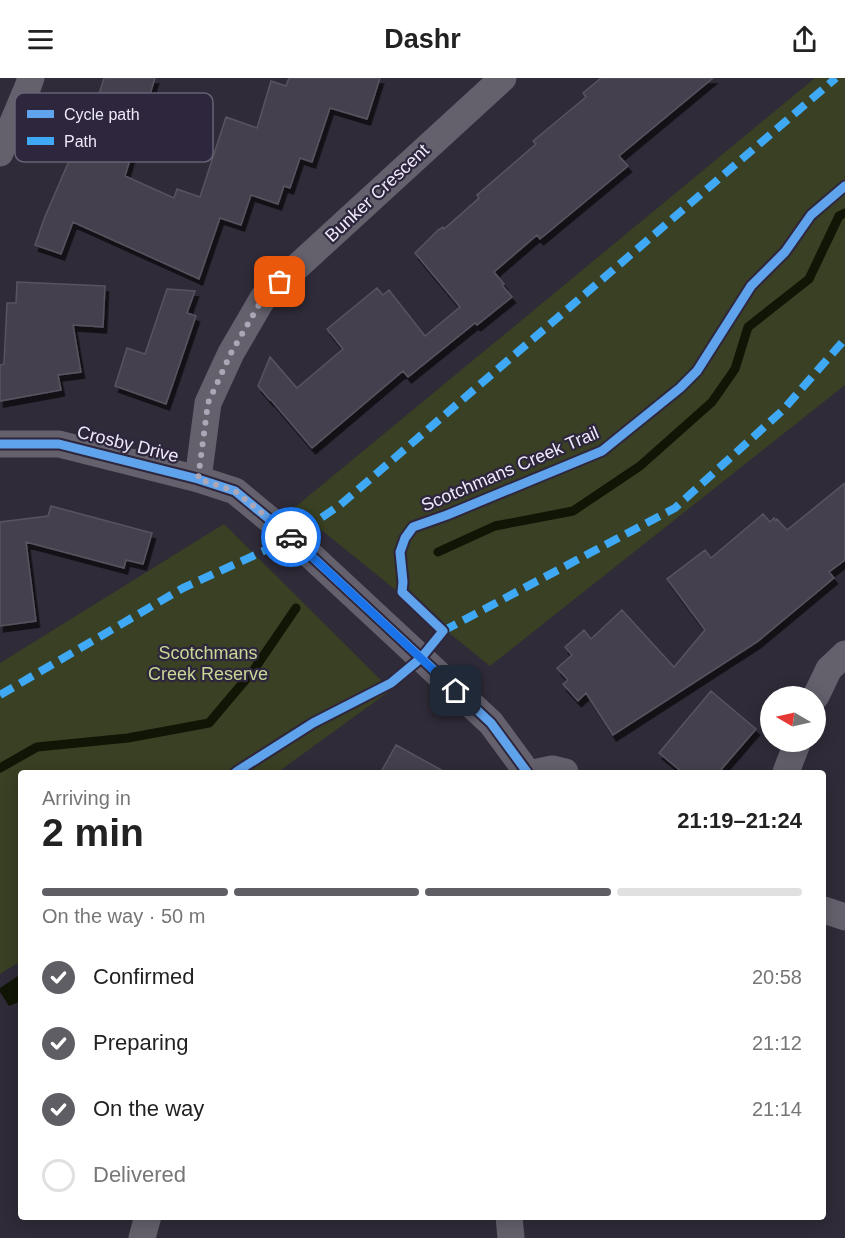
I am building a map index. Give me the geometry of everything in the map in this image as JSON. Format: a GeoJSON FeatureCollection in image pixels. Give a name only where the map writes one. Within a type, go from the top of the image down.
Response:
{"type":"FeatureCollection","features":[{"type":"Feature","properties":{"kind":"street"},"geometry":{"type":"LineString","coordinates":[[25,93],[31,78]]}},
{"type":"Feature","properties":{"kind":"street","name":"Bunker Crescent"},"geometry":{"type":"LineString","coordinates":[[198,479],[208,403],[231,353],[263,298],[503,78]]}},
{"type":"Feature","properties":{"kind":"street"},"geometry":{"type":"LineString","coordinates":[[0,153],[15,117]]}},
{"type":"Feature","properties":{"kind":"street","name":"Crosby Drive"},"geometry":{"type":"LineString","coordinates":[[0,444],[59,444],[198,479],[235,491],[292,538],[491,723],[526,770]]}},
{"type":"Feature","properties":{"kind":"street"},"geometry":{"type":"LineString","coordinates":[[821,686],[829,669],[845,654]]}},
{"type":"Feature","properties":{"kind":"street"},"geometry":{"type":"LineString","coordinates":[[787,770],[794,752]]}},
{"type":"Feature","properties":{"kind":"street"},"geometry":{"type":"LineString","coordinates":[[826,911],[845,917]]}},
{"type":"Feature","properties":{"kind":"street"},"geometry":{"type":"LineString","coordinates":[[142,1238],[147,1220]]}},
{"type":"Feature","properties":{"kind":"street"},"geometry":{"type":"LineString","coordinates":[[509,1220],[511,1238]]}},
{"type":"Feature","properties":{"kind":"green space"},"geometry":{"type":"Polygon","coordinates":[[[815,78],[845,78],[845,385],[490,666],[294,508],[815,78]]]}},
{"type":"Feature","properties":{"kind":"green space","name":"Scotchmans Creek Reserve"},"geometry":{"type":"Polygon","coordinates":[[[224,524],[391,690],[281,770],[18,770],[18,963],[0,974],[0,663],[224,524]]]}},
{"type":"Feature","properties":{"kind":"shaded area"},"geometry":{"type":"Polygon","coordinates":[[[18,976],[18,1002],[9,1006],[0,988],[18,976]]]}},
{"type":"Feature","properties":{"kind":"building"},"geometry":{"type":"Polygon","coordinates":[[[104,78],[155,78],[150,93],[99,93],[104,78]]]}},
{"type":"Feature","properties":{"kind":"building"},"geometry":{"type":"Polygon","coordinates":[[[289,78],[380,78],[367,119],[330,108],[312,162],[300,158],[290,188],[284,186],[278,204],[251,195],[241,225],[220,218],[199,279],[73,222],[61,254],[35,245],[69,162],[129,162],[125,176],[174,198],[177,189],[200,197],[226,117],[257,128],[271,81],[286,86],[289,78]]]}},
{"type":"Feature","properties":{"kind":"building"},"geometry":{"type":"Polygon","coordinates":[[[601,78],[713,78],[619,156],[628,166],[540,239],[537,235],[494,272],[512,297],[477,325],[475,323],[408,377],[403,371],[312,448],[258,386],[270,357],[297,388],[343,349],[327,329],[377,288],[383,295],[389,290],[425,336],[460,307],[415,253],[438,230],[443,227],[444,229],[479,198],[477,195],[536,144],[533,141],[586,97],[583,93],[601,78]]]}},
{"type":"Feature","properties":{"kind":"building"},"geometry":{"type":"Polygon","coordinates":[[[17,282],[105,286],[103,327],[73,325],[81,372],[58,375],[61,390],[0,401],[0,365],[4,364],[7,303],[16,303],[17,282]]]}},
{"type":"Feature","properties":{"kind":"building"},"geometry":{"type":"Polygon","coordinates":[[[167,289],[195,291],[187,313],[196,316],[166,404],[115,386],[127,348],[145,354],[167,289]]]}},
{"type":"Feature","properties":{"kind":"building"},"geometry":{"type":"Polygon","coordinates":[[[845,483],[845,560],[829,572],[834,578],[757,642],[613,735],[586,693],[578,701],[563,684],[568,680],[557,668],[572,655],[565,647],[584,630],[591,639],[622,610],[674,667],[705,630],[667,579],[705,550],[711,558],[763,514],[770,522],[774,518],[776,521],[777,519],[787,530],[845,483]]]}},
{"type":"Feature","properties":{"kind":"building"},"geometry":{"type":"Polygon","coordinates":[[[51,506],[152,533],[143,564],[126,560],[124,568],[26,542],[36,621],[0,626],[0,522],[48,516],[51,506]]]}},
{"type":"Feature","properties":{"kind":"building"},"geometry":{"type":"Polygon","coordinates":[[[711,691],[756,729],[721,770],[680,770],[659,753],[711,691]]]}},
{"type":"Feature","properties":{"kind":"building"},"geometry":{"type":"Polygon","coordinates":[[[396,745],[441,770],[382,770],[396,745]]]}},
{"type":"Feature","properties":{"kind":"waterway"},"geometry":{"type":"LineString","coordinates":[[438,552],[495,526],[573,511],[640,466],[712,402],[735,369],[748,327],[809,279],[839,216],[845,213]]}},
{"type":"Feature","properties":{"kind":"waterway"},"geometry":{"type":"LineString","coordinates":[[0,768],[37,747],[128,738],[209,723],[253,671],[296,608]]}},
{"type":"Feature","properties":{"kind":"marked path"},"geometry":{"type":"LineString","coordinates":[[0,695],[183,588],[292,538],[340,505],[836,78]]}},
{"type":"Feature","properties":{"kind":"marked path"},"geometry":{"type":"LineString","coordinates":[[443,631],[675,508],[783,410],[845,339]]}},
{"type":"Feature","properties":{"kind":"cycle path","name":"Scotchmans Creek Trail"},"geometry":{"type":"LineString","coordinates":[[239,770],[313,723],[391,683],[421,658],[443,631],[402,592],[400,552],[405,538],[413,527],[602,451],[680,388],[697,371],[751,286],[785,252],[811,215],[845,186]]}},
{"type":"Feature","properties":{"kind":"cycle path"},"geometry":{"type":"LineString","coordinates":[[0,444],[59,444],[198,479],[235,491],[292,538],[491,723],[526,770]]}},
{"type":"Feature","properties":{"kind":"way so far"},"geometry":{"type":"LineString","coordinates":[[280,282],[263,298],[231,353],[208,403],[198,479],[235,491],[291,537]]}},
{"type":"Feature","properties":{"kind":"route"},"geometry":{"type":"LineString","coordinates":[[291,537],[456,691]]}}]}
